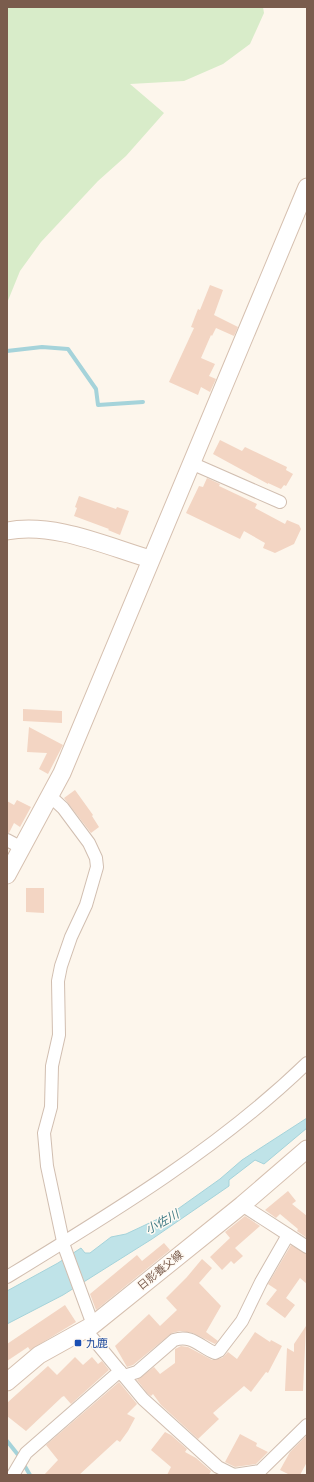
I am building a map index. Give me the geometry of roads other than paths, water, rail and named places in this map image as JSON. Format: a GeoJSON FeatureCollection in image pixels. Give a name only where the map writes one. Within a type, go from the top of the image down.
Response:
{"type":"FeatureCollection","features":[{"type":"Feature","properties":{"kind":"street"},"geometry":{"type":"LineString","coordinates":[[7,876],[65,766],[150,559],[307,187]]}},
{"type":"Feature","properties":{"kind":"street"},"geometry":{"type":"LineString","coordinates":[[191,463],[280,502]]}},
{"type":"Feature","properties":{"kind":"street"},"geometry":{"type":"LineString","coordinates":[[7,531],[29,530],[69,534],[150,559]]}},
{"type":"Feature","properties":{"kind":"street"},"geometry":{"type":"LineString","coordinates":[[50,796],[63,808],[89,843],[96,858],[97,867],[86,905],[70,937],[58,981],[58,1035],[52,1066],[51,1107],[44,1133],[47,1166],[64,1244],[81,1296],[89,1327],[122,1374],[144,1399],[225,1472],[234,1475],[260,1471],[307,1424]]}},
{"type":"Feature","properties":{"kind":"street"},"geometry":{"type":"LineString","coordinates":[[7,840],[22,848]]}},
{"type":"Feature","properties":{"kind":"street"},"geometry":{"type":"LineString","coordinates":[[7,1277],[64,1244],[149,1188],[231,1131],[257,1110],[307,1063]]}},
{"type":"Feature","properties":{"kind":"street","name":"日影養父線"},"geometry":{"type":"LineString","coordinates":[[7,1382],[39,1355],[89,1327],[242,1205],[307,1149]]}},
{"type":"Feature","properties":{"kind":"street"},"geometry":{"type":"LineString","coordinates":[[242,1205],[307,1247]]}},
{"type":"Feature","properties":{"kind":"street"},"geometry":{"type":"LineString","coordinates":[[13,1475],[26,1452],[122,1374],[137,1372],[174,1340],[181,1338],[194,1340],[215,1353],[219,1351],[242,1321],[261,1282],[288,1235]]}},
{"type":"Feature","properties":{"kind":"water","name":"小佐川"},"geometry":{"type":"Polygon","coordinates":[[[307,1118],[307,1128],[264,1164],[255,1160],[229,1180],[229,1186],[152,1239],[63,1295],[7,1324],[7,1291],[58,1263],[81,1248],[85,1253],[90,1253],[111,1237],[126,1234],[175,1211],[220,1179],[242,1160],[307,1118]]]}},
{"type":"Feature","properties":{"kind":"waterway"},"geometry":{"type":"LineString","coordinates":[[7,351],[42,347],[68,349],[96,389],[98,405],[143,402]]}},
{"type":"Feature","properties":{"kind":"waterway"},"geometry":{"type":"LineString","coordinates":[[7,1441],[19,1456]]}},
{"type":"Feature","properties":{"kind":"waterway"},"geometry":{"type":"LineString","coordinates":[[23,1463],[30,1475]]}},
{"type":"Feature","properties":{"kind":"place","name":"九鹿"},"geometry":{"type":"Point","coordinates":[78,1343]}}]}
